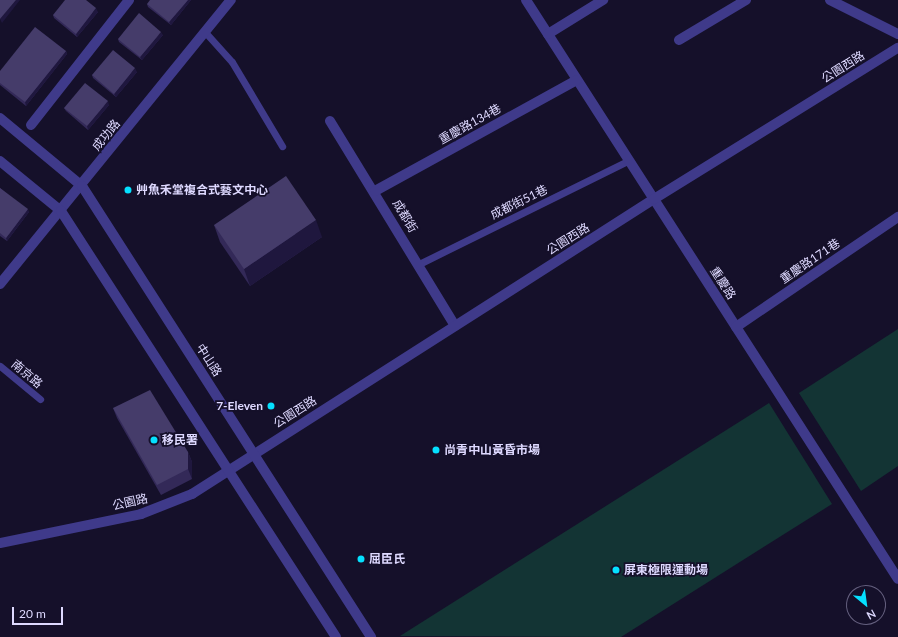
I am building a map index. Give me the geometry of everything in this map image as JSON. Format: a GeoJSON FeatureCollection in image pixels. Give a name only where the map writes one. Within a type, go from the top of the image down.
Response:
{"type":"FeatureCollection","features":[{"type":"Feature","properties":{"kind":"street"},"geometry":{"type":"LineString","coordinates":[[31,125],[129,0]]}},
{"type":"Feature","properties":{"kind":"street","name":"成功路"},"geometry":{"type":"LineString","coordinates":[[0,284],[82,186],[231,0]]}},
{"type":"Feature","properties":{"kind":"street","name":"重慶路"},"geometry":{"type":"LineString","coordinates":[[526,0],[898,579]]}},
{"type":"Feature","properties":{"kind":"street"},"geometry":{"type":"LineString","coordinates":[[548,34],[603,0]]}},
{"type":"Feature","properties":{"kind":"street"},"geometry":{"type":"LineString","coordinates":[[679,40],[746,0]]}},
{"type":"Feature","properties":{"kind":"street"},"geometry":{"type":"LineString","coordinates":[[830,0],[898,34]]}},
{"type":"Feature","properties":{"kind":"street","name":"公園西路"},"geometry":{"type":"LineString","coordinates":[[254,454],[654,199],[898,48]]}},
{"type":"Feature","properties":{"kind":"street","name":"重慶路134巷"},"geometry":{"type":"LineString","coordinates":[[375,191],[577,80]]}},
{"type":"Feature","properties":{"kind":"street","name":"中山路"},"geometry":{"type":"LineString","coordinates":[[0,118],[82,186],[371,637]]}},
{"type":"Feature","properties":{"kind":"street","name":"成都街"},"geometry":{"type":"LineString","coordinates":[[330,121],[375,191],[455,326]]}},
{"type":"Feature","properties":{"kind":"street"},"geometry":{"type":"LineString","coordinates":[[0,161],[61,211],[336,637]]}},
{"type":"Feature","properties":{"kind":"street","name":"重慶路171巷"},"geometry":{"type":"LineString","coordinates":[[736,327],[898,217]]}},
{"type":"Feature","properties":{"kind":"street","name":"公園路"},"geometry":{"type":"LineString","coordinates":[[0,544],[160,508],[192,494],[254,454]]}},
{"type":"Feature","properties":{"kind":"lane"},"geometry":{"type":"LineString","coordinates":[[205,32],[232,62],[282,146]]}},
{"type":"Feature","properties":{"kind":"lane","name":"成都街51巷"},"geometry":{"type":"LineString","coordinates":[[419,264],[629,160]]}},
{"type":"Feature","properties":{"kind":"lane","name":"南京路"},"geometry":{"type":"LineString","coordinates":[[0,366],[40,399]]}},
{"type":"Feature","properties":{"kind":"green space"},"geometry":{"type":"Polygon","coordinates":[[[898,329],[898,466],[861,491],[799,393],[898,329]]]}},
{"type":"Feature","properties":{"kind":"green space","name":"屏東極限運動場"},"geometry":{"type":"Polygon","coordinates":[[[769,403],[832,504],[621,637],[400,636],[769,403]]]}},
{"type":"Feature","properties":{"kind":"building"},"geometry":{"type":"Polygon","coordinates":[[[0,0],[16,0],[0,19],[0,0]]]}},
{"type":"Feature","properties":{"kind":"building"},"geometry":{"type":"Polygon","coordinates":[[[65,0],[86,0],[96,8],[76,34],[53,15],[65,0]]]}},
{"type":"Feature","properties":{"kind":"building"},"geometry":{"type":"Polygon","coordinates":[[[150,0],[188,0],[169,22],[147,4],[150,0]]]}},
{"type":"Feature","properties":{"kind":"building"},"geometry":{"type":"Polygon","coordinates":[[[139,13],[161,32],[140,57],[118,39],[139,13]]]}},
{"type":"Feature","properties":{"kind":"building"},"geometry":{"type":"Polygon","coordinates":[[[35,27],[66,51],[25,102],[0,83],[0,71],[35,27]]]}},
{"type":"Feature","properties":{"kind":"building"},"geometry":{"type":"Polygon","coordinates":[[[113,50],[135,68],[114,94],[92,75],[113,50]]]}},
{"type":"Feature","properties":{"kind":"building"},"geometry":{"type":"Polygon","coordinates":[[[85,83],[108,101],[87,126],[64,108],[85,83]]]}},
{"type":"Feature","properties":{"kind":"building"},"geometry":{"type":"Polygon","coordinates":[[[286,176],[316,220],[244,269],[214,225],[286,176]]]}},
{"type":"Feature","properties":{"kind":"building"},"geometry":{"type":"Polygon","coordinates":[[[0,188],[28,209],[6,238],[0,233],[0,188]]]}},
{"type":"Feature","properties":{"kind":"building","name":"移民署"},"geometry":{"type":"Polygon","coordinates":[[[150,390],[188,452],[188,469],[157,485],[113,408],[150,390]]]}},
{"type":"Feature","properties":{"kind":"place","name":"艸魚禾堂複合式藝文中心"},"geometry":{"type":"Point","coordinates":[128,190]}},
{"type":"Feature","properties":{"kind":"place","name":"7-Eleven"},"geometry":{"type":"Point","coordinates":[271,406]}},
{"type":"Feature","properties":{"kind":"place","name":"移民署"},"geometry":{"type":"Point","coordinates":[154,440]}},
{"type":"Feature","properties":{"kind":"place","name":"尚青中山黃昏市場"},"geometry":{"type":"Point","coordinates":[436,450]}},
{"type":"Feature","properties":{"kind":"place","name":"屈臣氏"},"geometry":{"type":"Point","coordinates":[361,559]}},
{"type":"Feature","properties":{"kind":"place","name":"屏東極限運動場"},"geometry":{"type":"Point","coordinates":[616,570]}}]}
